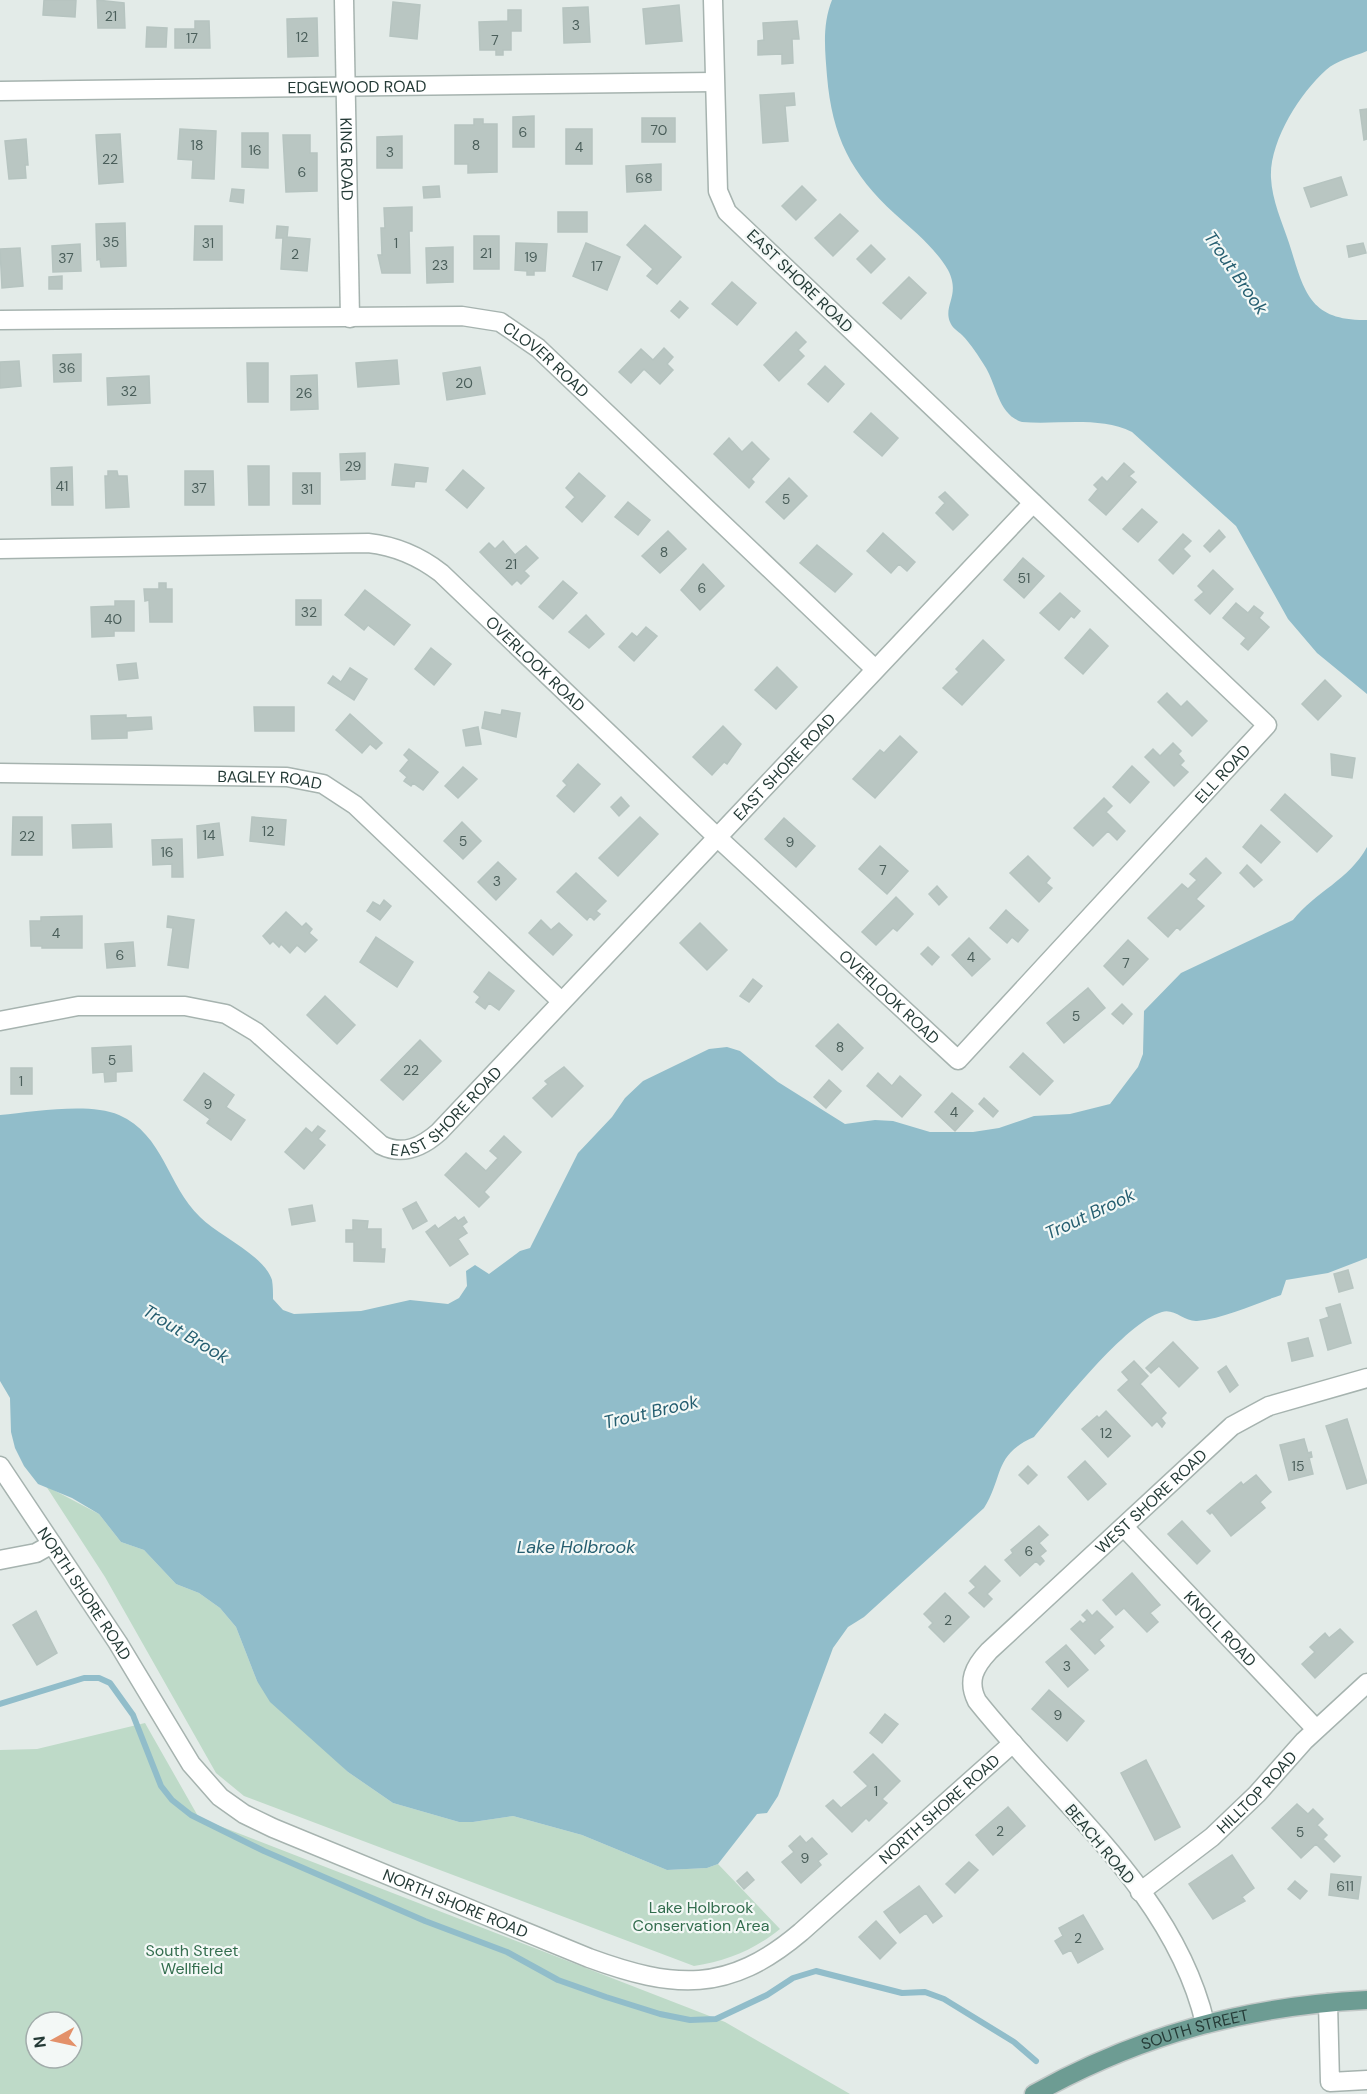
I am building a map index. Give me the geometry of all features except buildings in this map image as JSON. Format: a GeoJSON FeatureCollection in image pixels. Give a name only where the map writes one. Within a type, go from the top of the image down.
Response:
{"type":"FeatureCollection","features":[{"type":"Feature","properties":{"kind":"main road","name":"SOUTH STREET"},"geometry":{"type":"LineString","coordinates":[[1034,2094],[1111,2057],[1205,2023],[1265,2010],[1367,2000]]}},
{"type":"Feature","properties":{"kind":"street","name":"KING ROAD"},"geometry":{"type":"LineString","coordinates":[[344,0],[350,318]]}},
{"type":"Feature","properties":{"kind":"street","name":"EAST SHORE ROAD"},"geometry":{"type":"LineString","coordinates":[[0,1021],[78,1006],[185,1006],[226,1014],[256,1032],[373,1139],[389,1149],[404,1150],[420,1146],[439,1132],[1033,503],[727,212],[718,191],[714,0]]}},
{"type":"Feature","properties":{"kind":"street","name":"EDGEWOOD ROAD"},"geometry":{"type":"LineString","coordinates":[[0,91],[714,82]]}},
{"type":"Feature","properties":{"kind":"street","name":"CLOVER ROAD"},"geometry":{"type":"LineString","coordinates":[[0,320],[462,316],[488,319],[510,327],[538,348],[875,669]]}},
{"type":"Feature","properties":{"kind":"street","name":"ELL ROAD"},"geometry":{"type":"LineString","coordinates":[[958,1060],[1267,725],[1033,503]]}},
{"type":"Feature","properties":{"kind":"street","name":"OVERLOOK ROAD"},"geometry":{"type":"LineString","coordinates":[[0,549],[368,543],[407,552],[441,573],[718,838],[958,1060]]}},
{"type":"Feature","properties":{"kind":"street","name":"BAGLEY ROAD"},"geometry":{"type":"LineString","coordinates":[[0,773],[287,777],[323,784],[355,805],[561,1001]]}},
{"type":"Feature","properties":{"kind":"street","name":"WEST SHORE ROAD"},"geometry":{"type":"LineString","coordinates":[[972,1680],[976,1666],[989,1651],[1220,1435],[1244,1418],[1269,1406],[1367,1378]]}},
{"type":"Feature","properties":{"kind":"street","name":"NORTH SHORE ROAD"},"geometry":{"type":"LineString","coordinates":[[0,1466],[118,1642],[190,1764],[209,1786],[232,1806],[273,1828],[572,1951],[651,1978],[687,1981],[712,1978],[749,1966],[775,1952],[801,1932],[1013,1743]]}},
{"type":"Feature","properties":{"kind":"street","name":"KNOLL ROAD"},"geometry":{"type":"LineString","coordinates":[[1124,1527],[1316,1729]]}},
{"type":"Feature","properties":{"kind":"street"},"geometry":{"type":"LineString","coordinates":[[0,1560],[36,1552],[52,1544]]}},
{"type":"Feature","properties":{"kind":"street","name":"BEACH ROAD"},"geometry":{"type":"LineString","coordinates":[[972,1680],[977,1701],[1091,1831],[1140,1892],[1182,1959],[1193,1983],[1205,2023]]}},
{"type":"Feature","properties":{"kind":"street","name":"HILLTOP ROAD"},"geometry":{"type":"LineString","coordinates":[[1140,1892],[1212,1837],[1257,1794],[1316,1729],[1367,1683]]}},
{"type":"Feature","properties":{"kind":"street"},"geometry":{"type":"LineString","coordinates":[[1328,2003],[1330,2082],[1363,2085]]}},
{"type":"Feature","properties":{"kind":"green space","name":"Lake Holbrook Conservation Area"},"geometry":{"type":"Polygon","coordinates":[[[46,1486],[99,1514],[121,1542],[144,1550],[176,1584],[199,1593],[220,1608],[236,1627],[257,1681],[348,1772],[393,1803],[459,1822],[513,1816],[582,1835],[667,1870],[707,1868],[718,1864],[780,1929],[740,1954],[694,1966],[244,1796],[216,1773],[105,1577],[46,1486]]]}},
{"type":"Feature","properties":{"kind":"green space","name":"South Street Wellfield"},"geometry":{"type":"Polygon","coordinates":[[[145,1723],[199,1818],[725,2022],[850,2094],[0,2094],[0,1750],[37,1749],[145,1723]]]}},
{"type":"Feature","properties":{"kind":"water","name":"Trout Brook"},"geometry":{"type":"Polygon","coordinates":[[[832,0],[1367,0],[1367,51],[1330,67],[1306,92],[1281,134],[1275,149],[1271,178],[1273,194],[1299,275],[1312,300],[1332,315],[1347,319],[1367,320],[1367,694],[1317,653],[1288,619],[1236,526],[1132,432],[1106,424],[1022,422],[1014,418],[1003,407],[990,375],[969,342],[950,322],[948,316],[953,286],[948,270],[931,247],[867,184],[855,169],[846,152],[839,135],[830,98],[826,57],[825,28],[832,0]]]}},
{"type":"Feature","properties":{"kind":"water","name":"Lake Holbrook"},"geometry":{"type":"Polygon","coordinates":[[[1367,847],[1367,1258],[1328,1273],[1286,1280],[1281,1295],[1218,1317],[1193,1321],[1166,1311],[1147,1319],[1130,1332],[1094,1367],[1034,1437],[1021,1444],[1005,1459],[984,1508],[864,1617],[848,1627],[833,1648],[778,1796],[767,1813],[757,1814],[718,1864],[707,1868],[667,1870],[582,1835],[513,1816],[459,1822],[393,1803],[348,1772],[270,1702],[257,1681],[236,1627],[220,1608],[199,1593],[176,1584],[144,1550],[121,1542],[99,1514],[72,1498],[38,1484],[24,1466],[15,1448],[11,1432],[10,1398],[0,1381],[0,1115],[61,1109],[92,1109],[119,1115],[134,1124],[156,1148],[180,1190],[200,1217],[260,1262],[272,1280],[273,1299],[283,1310],[294,1314],[361,1311],[410,1300],[448,1304],[459,1298],[467,1286],[466,1271],[475,1265],[489,1274],[520,1251],[530,1248],[578,1153],[612,1117],[625,1098],[643,1081],[709,1049],[727,1047],[740,1051],[778,1082],[845,1124],[875,1120],[893,1121],[930,1132],[973,1132],[999,1128],[1034,1116],[1070,1114],[1110,1104],[1138,1067],[1143,1054],[1144,1011],[1181,973],[1293,920],[1311,901],[1351,868],[1367,847]]]}},
{"type":"Feature","properties":{"kind":"waterway"},"geometry":{"type":"LineString","coordinates":[[0,1704],[84,1678],[99,1678],[110,1683],[133,1715],[161,1786],[172,1800],[191,1815],[264,1851],[425,1921],[507,1952],[558,1980],[606,1997],[660,2014],[690,2020],[716,2019],[767,1995],[793,1978],[816,1971],[902,1993],[925,1992],[944,1999],[1014,2042],[1036,2061]]}}]}
